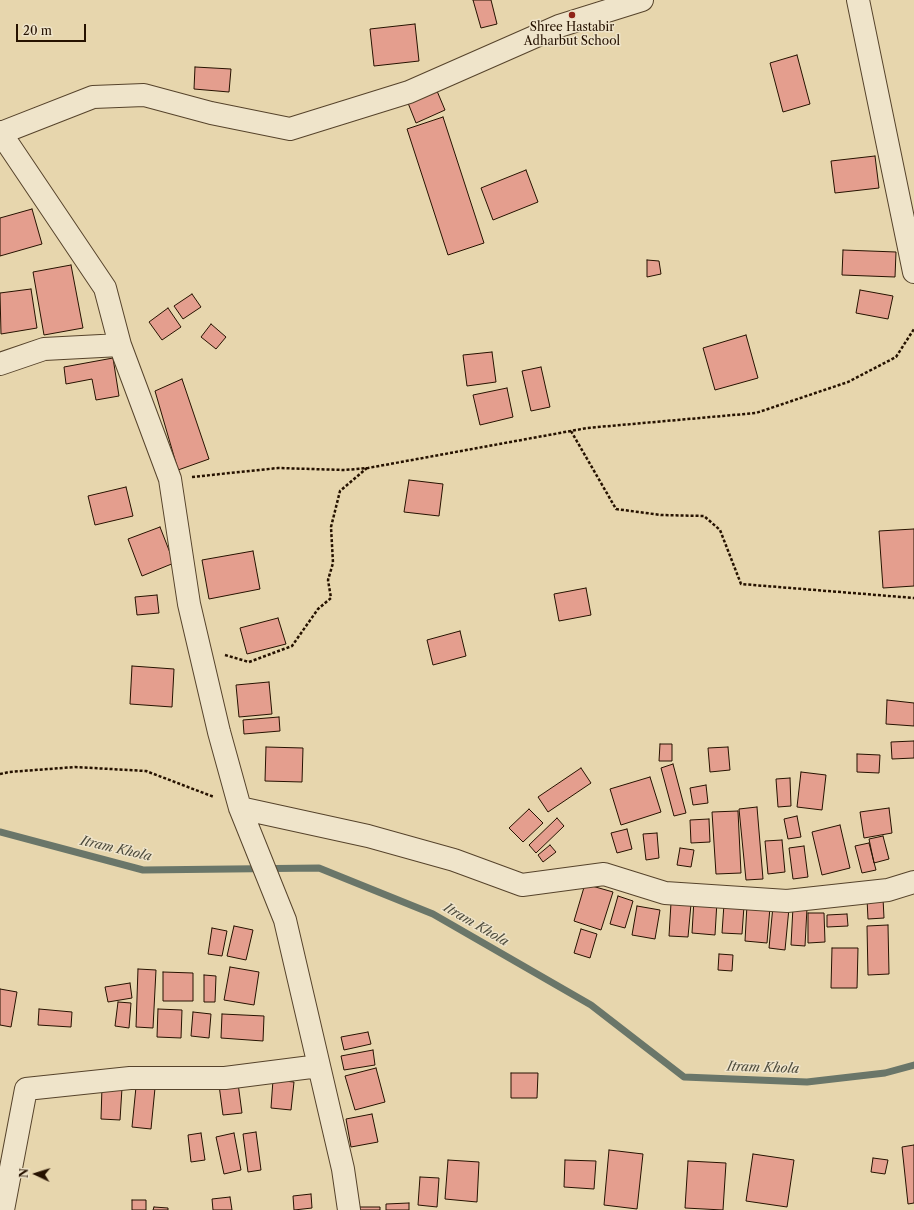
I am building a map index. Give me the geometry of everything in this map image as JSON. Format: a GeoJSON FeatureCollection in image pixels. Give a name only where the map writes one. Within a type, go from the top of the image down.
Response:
{"type":"FeatureCollection","features":[{"type":"Feature","properties":{"kind":"street"},"geometry":{"type":"LineString","coordinates":[[349,1210],[343,1169],[285,920],[240,808],[219,732],[189,604],[170,479],[120,346],[105,288],[0,132],[93,97],[144,95],[211,113],[290,129],[409,92],[558,26],[642,0]]}},
{"type":"Feature","properties":{"kind":"street"},"geometry":{"type":"LineString","coordinates":[[858,0],[914,272]]}},
{"type":"Feature","properties":{"kind":"street"},"geometry":{"type":"LineString","coordinates":[[0,364],[44,349],[120,346]]}},
{"type":"Feature","properties":{"kind":"street"},"geometry":{"type":"LineString","coordinates":[[240,808],[368,836],[454,860],[522,885],[604,874],[665,893],[787,901],[888,890],[914,882]]}},
{"type":"Feature","properties":{"kind":"street"},"geometry":{"type":"LineString","coordinates":[[3,1210],[26,1089],[130,1078],[225,1078],[319,1066]]}},
{"type":"Feature","properties":{"kind":"path"},"geometry":{"type":"LineString","coordinates":[[170,479],[278,468],[345,470],[368,468],[587,428],[756,413],[848,382],[896,357],[914,329]]}},
{"type":"Feature","properties":{"kind":"path"},"geometry":{"type":"LineString","coordinates":[[571,431],[616,508],[661,515],[704,516],[720,530],[741,584],[914,598]]}},
{"type":"Feature","properties":{"kind":"path"},"geometry":{"type":"LineString","coordinates":[[249,662],[292,646],[318,609],[330,598],[328,580],[333,563],[331,527],[340,491],[368,468]]}},
{"type":"Feature","properties":{"kind":"path"},"geometry":{"type":"LineString","coordinates":[[0,774],[75,767],[146,771],[240,808]]}},
{"type":"Feature","properties":{"kind":"building"},"geometry":{"type":"Polygon","coordinates":[[[473,0],[491,0],[497,24],[481,28],[473,0]]]}},
{"type":"Feature","properties":{"kind":"building"},"geometry":{"type":"Polygon","coordinates":[[[415,24],[419,61],[374,66],[370,29],[415,24]]]}},
{"type":"Feature","properties":{"kind":"building"},"geometry":{"type":"Polygon","coordinates":[[[797,55],[810,104],[783,112],[770,63],[797,55]]]}},
{"type":"Feature","properties":{"kind":"building"},"geometry":{"type":"Polygon","coordinates":[[[195,67],[231,69],[229,92],[194,89],[195,67]]]}},
{"type":"Feature","properties":{"kind":"building"},"geometry":{"type":"Polygon","coordinates":[[[437,91],[445,110],[416,123],[408,103],[437,91]]]}},
{"type":"Feature","properties":{"kind":"building"},"geometry":{"type":"Polygon","coordinates":[[[443,117],[484,243],[448,255],[407,129],[443,117]]]}},
{"type":"Feature","properties":{"kind":"building"},"geometry":{"type":"Polygon","coordinates":[[[875,156],[879,188],[835,193],[831,161],[875,156]]]}},
{"type":"Feature","properties":{"kind":"building"},"geometry":{"type":"Polygon","coordinates":[[[526,170],[538,202],[493,220],[481,188],[526,170]]]}},
{"type":"Feature","properties":{"kind":"building"},"geometry":{"type":"Polygon","coordinates":[[[32,209],[42,244],[0,256],[0,218],[32,209]]]}},
{"type":"Feature","properties":{"kind":"building"},"geometry":{"type":"Polygon","coordinates":[[[843,250],[896,252],[895,277],[842,275],[843,250]]]}},
{"type":"Feature","properties":{"kind":"building"},"geometry":{"type":"Polygon","coordinates":[[[647,260],[659,261],[661,274],[647,277],[647,260]]]}},
{"type":"Feature","properties":{"kind":"building"},"geometry":{"type":"Polygon","coordinates":[[[71,265],[83,328],[44,335],[33,272],[71,265]]]}},
{"type":"Feature","properties":{"kind":"building"},"geometry":{"type":"Polygon","coordinates":[[[31,289],[37,328],[1,334],[0,293],[31,289]]]}},
{"type":"Feature","properties":{"kind":"building"},"geometry":{"type":"Polygon","coordinates":[[[860,290],[893,296],[888,319],[856,313],[860,290]]]}},
{"type":"Feature","properties":{"kind":"building"},"geometry":{"type":"Polygon","coordinates":[[[192,294],[201,307],[183,319],[174,306],[192,294]]]}},
{"type":"Feature","properties":{"kind":"building"},"geometry":{"type":"Polygon","coordinates":[[[168,308],[181,327],[162,340],[149,322],[168,308]]]}},
{"type":"Feature","properties":{"kind":"building"},"geometry":{"type":"Polygon","coordinates":[[[211,324],[226,337],[216,349],[201,337],[211,324]]]}},
{"type":"Feature","properties":{"kind":"building"},"geometry":{"type":"Polygon","coordinates":[[[746,335],[758,378],[715,390],[703,348],[746,335]]]}},
{"type":"Feature","properties":{"kind":"building"},"geometry":{"type":"Polygon","coordinates":[[[492,352],[496,382],[467,386],[463,355],[492,352]]]}},
{"type":"Feature","properties":{"kind":"building"},"geometry":{"type":"Polygon","coordinates":[[[113,358],[119,396],[96,400],[92,379],[66,384],[64,367],[113,358]]]}},
{"type":"Feature","properties":{"kind":"building"},"geometry":{"type":"Polygon","coordinates":[[[541,367],[550,407],[531,411],[522,371],[541,367]]]}},
{"type":"Feature","properties":{"kind":"building"},"geometry":{"type":"Polygon","coordinates":[[[182,379],[209,459],[178,470],[155,391],[182,379]]]}},
{"type":"Feature","properties":{"kind":"building"},"geometry":{"type":"Polygon","coordinates":[[[507,388],[513,417],[480,425],[473,395],[507,388]]]}},
{"type":"Feature","properties":{"kind":"building"},"geometry":{"type":"Polygon","coordinates":[[[409,480],[443,484],[439,516],[404,512],[409,480]]]}},
{"type":"Feature","properties":{"kind":"building"},"geometry":{"type":"Polygon","coordinates":[[[126,487],[133,516],[95,525],[88,496],[126,487]]]}},
{"type":"Feature","properties":{"kind":"building"},"geometry":{"type":"Polygon","coordinates":[[[160,527],[174,563],[142,576],[128,539],[160,527]]]}},
{"type":"Feature","properties":{"kind":"building"},"geometry":{"type":"Polygon","coordinates":[[[914,529],[914,586],[883,588],[879,531],[914,529]]]}},
{"type":"Feature","properties":{"kind":"building"},"geometry":{"type":"Polygon","coordinates":[[[253,551],[260,589],[209,599],[202,560],[253,551]]]}},
{"type":"Feature","properties":{"kind":"building"},"geometry":{"type":"Polygon","coordinates":[[[586,588],[591,615],[559,621],[554,594],[586,588]]]}},
{"type":"Feature","properties":{"kind":"building"},"geometry":{"type":"Polygon","coordinates":[[[157,595],[159,613],[137,615],[135,597],[157,595]]]}},
{"type":"Feature","properties":{"kind":"building"},"geometry":{"type":"Polygon","coordinates":[[[278,618],[286,644],[247,654],[240,628],[278,618]]]}},
{"type":"Feature","properties":{"kind":"building"},"geometry":{"type":"Polygon","coordinates":[[[460,631],[466,656],[433,665],[427,640],[460,631]]]}},
{"type":"Feature","properties":{"kind":"building"},"geometry":{"type":"Polygon","coordinates":[[[132,666],[174,669],[172,707],[130,704],[132,666]]]}},
{"type":"Feature","properties":{"kind":"building"},"geometry":{"type":"Polygon","coordinates":[[[269,682],[272,714],[239,717],[236,685],[269,682]]]}},
{"type":"Feature","properties":{"kind":"building"},"geometry":{"type":"Polygon","coordinates":[[[887,700],[914,703],[914,726],[886,724],[887,700]]]}},
{"type":"Feature","properties":{"kind":"building"},"geometry":{"type":"Polygon","coordinates":[[[279,717],[280,731],[244,734],[243,720],[279,717]]]}},
{"type":"Feature","properties":{"kind":"building"},"geometry":{"type":"Polygon","coordinates":[[[914,741],[914,758],[892,759],[891,742],[914,741]]]}},
{"type":"Feature","properties":{"kind":"building"},"geometry":{"type":"Polygon","coordinates":[[[660,744],[672,744],[672,761],[659,761],[660,744]]]}},
{"type":"Feature","properties":{"kind":"building"},"geometry":{"type":"Polygon","coordinates":[[[266,747],[303,748],[302,782],[265,781],[266,747]]]}},
{"type":"Feature","properties":{"kind":"building"},"geometry":{"type":"Polygon","coordinates":[[[728,747],[730,770],[710,772],[708,748],[728,747]]]}},
{"type":"Feature","properties":{"kind":"building"},"geometry":{"type":"Polygon","coordinates":[[[857,754],[880,755],[879,773],[857,772],[857,754]]]}},
{"type":"Feature","properties":{"kind":"building"},"geometry":{"type":"Polygon","coordinates":[[[673,764],[686,813],[674,816],[661,768],[673,764]]]}},
{"type":"Feature","properties":{"kind":"building"},"geometry":{"type":"Polygon","coordinates":[[[581,768],[591,783],[548,812],[538,797],[581,768]]]}},
{"type":"Feature","properties":{"kind":"building"},"geometry":{"type":"Polygon","coordinates":[[[801,772],[826,775],[822,810],[797,807],[801,772]]]}},
{"type":"Feature","properties":{"kind":"building"},"geometry":{"type":"Polygon","coordinates":[[[650,777],[661,812],[621,825],[610,789],[650,777]]]}},
{"type":"Feature","properties":{"kind":"building"},"geometry":{"type":"Polygon","coordinates":[[[790,778],[791,806],[778,807],[776,779],[790,778]]]}},
{"type":"Feature","properties":{"kind":"building"},"geometry":{"type":"Polygon","coordinates":[[[706,785],[708,803],[693,805],[690,788],[706,785]]]}},
{"type":"Feature","properties":{"kind":"building"},"geometry":{"type":"Polygon","coordinates":[[[757,807],[763,879],[746,880],[739,809],[757,807]]]}},
{"type":"Feature","properties":{"kind":"building"},"geometry":{"type":"Polygon","coordinates":[[[889,808],[892,833],[864,838],[860,812],[889,808]]]}},
{"type":"Feature","properties":{"kind":"building"},"geometry":{"type":"Polygon","coordinates":[[[529,809],[543,823],[523,842],[509,828],[529,809]]]}},
{"type":"Feature","properties":{"kind":"building"},"geometry":{"type":"Polygon","coordinates":[[[738,811],[741,873],[716,874],[712,812],[738,811]]]}},
{"type":"Feature","properties":{"kind":"building"},"geometry":{"type":"Polygon","coordinates":[[[797,816],[801,837],[788,839],[784,819],[797,816]]]}},
{"type":"Feature","properties":{"kind":"building"},"geometry":{"type":"Polygon","coordinates":[[[557,818],[564,826],[536,853],[529,845],[557,818]]]}},
{"type":"Feature","properties":{"kind":"building"},"geometry":{"type":"Polygon","coordinates":[[[709,819],[710,842],[691,843],[690,820],[709,819]]]}},
{"type":"Feature","properties":{"kind":"building"},"geometry":{"type":"Polygon","coordinates":[[[840,825],[850,868],[822,875],[812,832],[840,825]]]}},
{"type":"Feature","properties":{"kind":"building"},"geometry":{"type":"Polygon","coordinates":[[[627,829],[632,849],[617,853],[611,833],[627,829]]]}},
{"type":"Feature","properties":{"kind":"building"},"geometry":{"type":"Polygon","coordinates":[[[657,833],[659,858],[646,860],[643,834],[657,833]]]}},
{"type":"Feature","properties":{"kind":"building"},"geometry":{"type":"Polygon","coordinates":[[[883,836],[889,859],[874,863],[869,839],[883,836]]]}},
{"type":"Feature","properties":{"kind":"building"},"geometry":{"type":"Polygon","coordinates":[[[782,840],[785,872],[768,874],[765,841],[782,840]]]}},
{"type":"Feature","properties":{"kind":"building"},"geometry":{"type":"Polygon","coordinates":[[[869,843],[876,870],[862,873],[855,846],[869,843]]]}},
{"type":"Feature","properties":{"kind":"building"},"geometry":{"type":"Polygon","coordinates":[[[550,845],[556,852],[543,862],[538,855],[550,845]]]}},
{"type":"Feature","properties":{"kind":"building"},"geometry":{"type":"Polygon","coordinates":[[[804,846],[808,877],[793,879],[789,848],[804,846]]]}},
{"type":"Feature","properties":{"kind":"building"},"geometry":{"type":"Polygon","coordinates":[[[680,848],[694,850],[691,867],[677,865],[680,848]]]}},
{"type":"Feature","properties":{"kind":"building"},"geometry":{"type":"Polygon","coordinates":[[[585,884],[613,892],[601,930],[574,921],[585,884]]]}},
{"type":"Feature","properties":{"kind":"building"},"geometry":{"type":"Polygon","coordinates":[[[618,896],[633,901],[625,928],[610,924],[618,896]]]}},
{"type":"Feature","properties":{"kind":"building"},"geometry":{"type":"Polygon","coordinates":[[[883,898],[884,918],[868,919],[867,899],[883,898]]]}},
{"type":"Feature","properties":{"kind":"building"},"geometry":{"type":"Polygon","coordinates":[[[694,899],[717,901],[715,935],[692,933],[694,899]]]}},
{"type":"Feature","properties":{"kind":"building"},"geometry":{"type":"Polygon","coordinates":[[[671,903],[691,904],[688,937],[669,936],[671,903]]]}},
{"type":"Feature","properties":{"kind":"building"},"geometry":{"type":"Polygon","coordinates":[[[724,904],[744,906],[742,934],[722,933],[724,904]]]}},
{"type":"Feature","properties":{"kind":"building"},"geometry":{"type":"Polygon","coordinates":[[[747,905],[770,907],[767,943],[745,941],[747,905]]]}},
{"type":"Feature","properties":{"kind":"building"},"geometry":{"type":"Polygon","coordinates":[[[637,906],[660,910],[655,939],[632,935],[637,906]]]}},
{"type":"Feature","properties":{"kind":"building"},"geometry":{"type":"Polygon","coordinates":[[[773,906],[789,908],[785,950],[769,948],[773,906]]]}},
{"type":"Feature","properties":{"kind":"building"},"geometry":{"type":"Polygon","coordinates":[[[793,907],[807,908],[805,946],[791,945],[793,907]]]}},
{"type":"Feature","properties":{"kind":"building"},"geometry":{"type":"Polygon","coordinates":[[[808,913],[824,913],[825,942],[808,943],[808,913]]]}},
{"type":"Feature","properties":{"kind":"building"},"geometry":{"type":"Polygon","coordinates":[[[847,914],[848,926],[827,927],[827,915],[847,914]]]}},
{"type":"Feature","properties":{"kind":"building"},"geometry":{"type":"Polygon","coordinates":[[[888,925],[889,974],[868,975],[867,926],[888,925]]]}},
{"type":"Feature","properties":{"kind":"building"},"geometry":{"type":"Polygon","coordinates":[[[234,926],[253,930],[246,960],[227,956],[234,926]]]}},
{"type":"Feature","properties":{"kind":"building"},"geometry":{"type":"Polygon","coordinates":[[[212,928],[227,931],[222,956],[208,954],[212,928]]]}},
{"type":"Feature","properties":{"kind":"building"},"geometry":{"type":"Polygon","coordinates":[[[581,929],[597,934],[590,958],[574,953],[581,929]]]}},
{"type":"Feature","properties":{"kind":"building"},"geometry":{"type":"Polygon","coordinates":[[[832,948],[858,948],[857,988],[831,988],[832,948]]]}},
{"type":"Feature","properties":{"kind":"building"},"geometry":{"type":"Polygon","coordinates":[[[719,954],[733,955],[732,971],[718,970],[719,954]]]}},
{"type":"Feature","properties":{"kind":"building"},"geometry":{"type":"Polygon","coordinates":[[[230,967],[259,972],[254,1005],[224,1000],[230,967]]]}},
{"type":"Feature","properties":{"kind":"building"},"geometry":{"type":"Polygon","coordinates":[[[138,969],[156,970],[153,1028],[136,1027],[138,969]]]}},
{"type":"Feature","properties":{"kind":"building"},"geometry":{"type":"Polygon","coordinates":[[[163,972],[193,973],[193,1001],[163,1001],[163,972]]]}},
{"type":"Feature","properties":{"kind":"building"},"geometry":{"type":"Polygon","coordinates":[[[204,975],[216,976],[215,1002],[204,1002],[204,975]]]}},
{"type":"Feature","properties":{"kind":"building"},"geometry":{"type":"Polygon","coordinates":[[[130,983],[132,998],[108,1002],[105,987],[130,983]]]}},
{"type":"Feature","properties":{"kind":"building"},"geometry":{"type":"Polygon","coordinates":[[[0,989],[17,992],[11,1027],[0,1025],[0,989]]]}},
{"type":"Feature","properties":{"kind":"building"},"geometry":{"type":"Polygon","coordinates":[[[118,1002],[131,1003],[129,1028],[115,1026],[118,1002]]]}},
{"type":"Feature","properties":{"kind":"building"},"geometry":{"type":"Polygon","coordinates":[[[39,1009],[72,1012],[71,1027],[38,1025],[39,1009]]]}},
{"type":"Feature","properties":{"kind":"building"},"geometry":{"type":"Polygon","coordinates":[[[158,1009],[182,1010],[181,1038],[157,1037],[158,1009]]]}},
{"type":"Feature","properties":{"kind":"building"},"geometry":{"type":"Polygon","coordinates":[[[193,1012],[211,1014],[209,1038],[191,1036],[193,1012]]]}},
{"type":"Feature","properties":{"kind":"building"},"geometry":{"type":"Polygon","coordinates":[[[222,1014],[264,1016],[263,1041],[221,1038],[222,1014]]]}},
{"type":"Feature","properties":{"kind":"building"},"geometry":{"type":"Polygon","coordinates":[[[368,1032],[371,1044],[344,1050],[341,1037],[368,1032]]]}},
{"type":"Feature","properties":{"kind":"building"},"geometry":{"type":"Polygon","coordinates":[[[373,1050],[375,1065],[344,1070],[341,1056],[373,1050]]]}},
{"type":"Feature","properties":{"kind":"building"},"geometry":{"type":"Polygon","coordinates":[[[376,1068],[385,1102],[355,1110],[345,1076],[376,1068]]]}},
{"type":"Feature","properties":{"kind":"building"},"geometry":{"type":"Polygon","coordinates":[[[511,1073],[538,1073],[537,1098],[511,1098],[511,1073]]]}},
{"type":"Feature","properties":{"kind":"building"},"geometry":{"type":"Polygon","coordinates":[[[273,1080],[294,1082],[291,1110],[271,1108],[273,1080]]]}},
{"type":"Feature","properties":{"kind":"building"},"geometry":{"type":"Polygon","coordinates":[[[238,1083],[242,1113],[223,1115],[219,1085],[238,1083]]]}},
{"type":"Feature","properties":{"kind":"building"},"geometry":{"type":"Polygon","coordinates":[[[102,1087],[122,1088],[120,1120],[101,1119],[102,1087]]]}},
{"type":"Feature","properties":{"kind":"building"},"geometry":{"type":"Polygon","coordinates":[[[136,1087],[155,1088],[151,1129],[132,1127],[136,1087]]]}},
{"type":"Feature","properties":{"kind":"building"},"geometry":{"type":"Polygon","coordinates":[[[372,1114],[378,1142],[351,1147],[346,1119],[372,1114]]]}},
{"type":"Feature","properties":{"kind":"building"},"geometry":{"type":"Polygon","coordinates":[[[256,1132],[261,1170],[248,1172],[243,1134],[256,1132]]]}},
{"type":"Feature","properties":{"kind":"building"},"geometry":{"type":"Polygon","coordinates":[[[201,1133],[205,1160],[191,1162],[188,1135],[201,1133]]]}},
{"type":"Feature","properties":{"kind":"building"},"geometry":{"type":"Polygon","coordinates":[[[234,1133],[241,1170],[224,1174],[216,1137],[234,1133]]]}},
{"type":"Feature","properties":{"kind":"building"},"geometry":{"type":"Polygon","coordinates":[[[914,1145],[914,1203],[908,1204],[902,1147],[914,1145]]]}},
{"type":"Feature","properties":{"kind":"building"},"geometry":{"type":"Polygon","coordinates":[[[609,1150],[643,1154],[637,1209],[604,1205],[609,1150]]]}},
{"type":"Feature","properties":{"kind":"building"},"geometry":{"type":"Polygon","coordinates":[[[753,1154],[794,1160],[787,1207],[746,1201],[753,1154]]]}},
{"type":"Feature","properties":{"kind":"building"},"geometry":{"type":"Polygon","coordinates":[[[873,1158],[888,1160],[885,1174],[871,1172],[873,1158]]]}},
{"type":"Feature","properties":{"kind":"building"},"geometry":{"type":"Polygon","coordinates":[[[448,1160],[479,1162],[477,1202],[445,1199],[448,1160]]]}},
{"type":"Feature","properties":{"kind":"building"},"geometry":{"type":"Polygon","coordinates":[[[565,1160],[596,1161],[594,1189],[564,1187],[565,1160]]]}},
{"type":"Feature","properties":{"kind":"building"},"geometry":{"type":"Polygon","coordinates":[[[688,1161],[726,1163],[723,1210],[685,1208],[688,1161]]]}},
{"type":"Feature","properties":{"kind":"building"},"geometry":{"type":"Polygon","coordinates":[[[420,1177],[439,1178],[437,1207],[418,1205],[420,1177]]]}},
{"type":"Feature","properties":{"kind":"building"},"geometry":{"type":"Polygon","coordinates":[[[311,1194],[312,1208],[294,1210],[293,1196],[311,1194]]]}},
{"type":"Feature","properties":{"kind":"building"},"geometry":{"type":"Polygon","coordinates":[[[230,1197],[232,1210],[213,1210],[212,1199],[230,1197]]]}},
{"type":"Feature","properties":{"kind":"building"},"geometry":{"type":"Polygon","coordinates":[[[132,1200],[146,1200],[146,1210],[132,1210],[132,1200]]]}},
{"type":"Feature","properties":{"kind":"building"},"geometry":{"type":"Polygon","coordinates":[[[409,1203],[409,1210],[386,1210],[386,1204],[409,1203]]]}},
{"type":"Feature","properties":{"kind":"building"},"geometry":{"type":"Polygon","coordinates":[[[154,1207],[168,1208],[168,1210],[153,1210],[154,1207]]]}},
{"type":"Feature","properties":{"kind":"building"},"geometry":{"type":"Polygon","coordinates":[[[360,1207],[380,1207],[380,1210],[360,1210],[360,1207]]]}},
{"type":"Feature","properties":{"kind":"waterway","name":"Itram Khola"},"geometry":{"type":"LineString","coordinates":[[0,832],[143,870],[319,868],[433,914],[591,1005],[684,1077],[807,1082],[885,1073],[914,1065]]}},
{"type":"Feature","properties":{"kind":"place","name":"Shree Hastabir Adharbut School"},"geometry":{"type":"Point","coordinates":[572,15]}}]}
